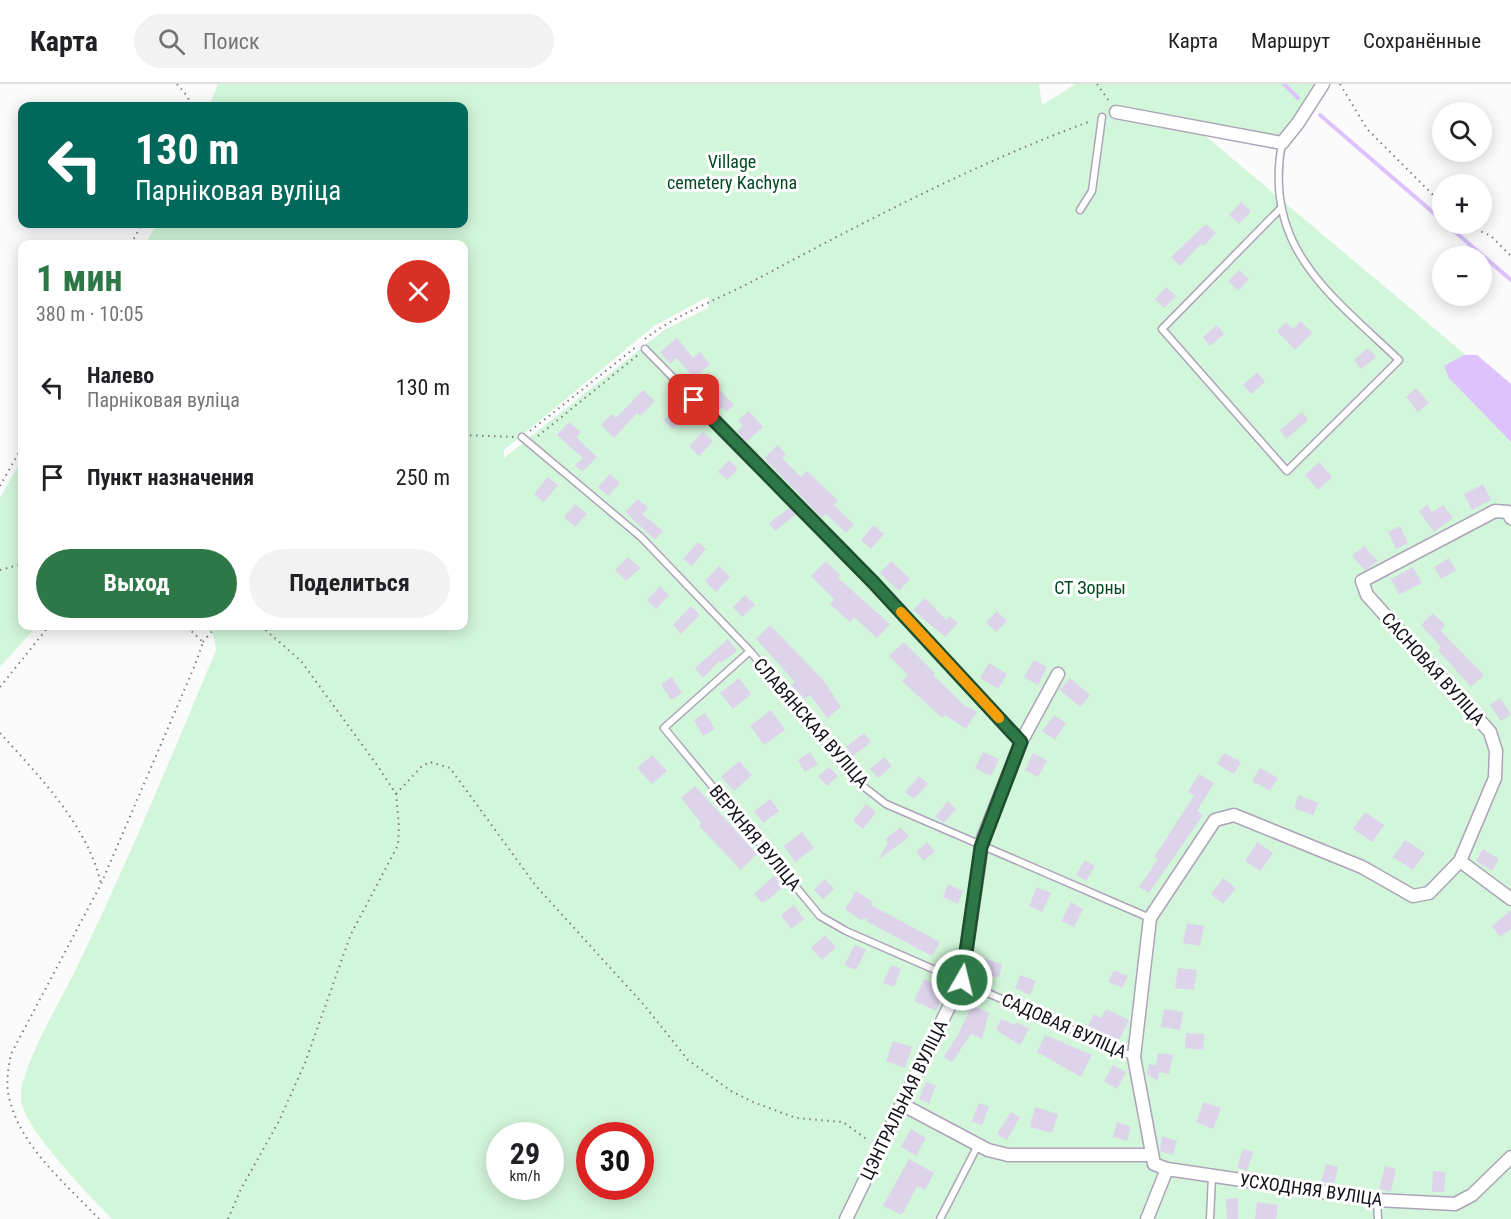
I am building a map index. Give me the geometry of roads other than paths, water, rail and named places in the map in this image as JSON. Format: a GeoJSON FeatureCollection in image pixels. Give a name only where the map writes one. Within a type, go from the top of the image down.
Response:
{"type":"FeatureCollection","features":[{"type":"Feature","properties":{"kind":"street"},"geometry":{"type":"LineString","coordinates":[[1116,112],[1282,142],[1298,123],[1323,84]]}},
{"type":"Feature","properties":{"kind":"street","name":"САСНОВАЯ ВУЛІЦА"},"geometry":{"type":"LineString","coordinates":[[1460,861],[1495,778],[1496,752],[1490,732],[1367,595],[1362,581],[1495,511],[1510,515]]}},
{"type":"Feature","properties":{"kind":"street","name":"ЦЭНТРАЛЬНАЯ ВУЛІЦА"},"geometry":{"type":"LineString","coordinates":[[846,1219],[962,980],[981,847],[1021,742],[1058,674]]}},
{"type":"Feature","properties":{"kind":"street"},"geometry":{"type":"LineString","coordinates":[[1147,1219],[1167,1169],[1154,1164],[1134,1058],[1150,918],[1215,820],[1234,815],[1362,867],[1413,896],[1430,893],[1460,861],[1511,899]]}},
{"type":"Feature","properties":{"kind":"street"},"geometry":{"type":"LineString","coordinates":[[903,1105],[979,1144],[1008,1155],[1152,1155]]}},
{"type":"Feature","properties":{"kind":"street","name":"УСХОДНЯЯ ВУЛІЦА"},"geometry":{"type":"LineString","coordinates":[[1167,1169],[1377,1200],[1455,1204],[1472,1195],[1511,1157]]}},
{"type":"Feature","properties":{"kind":"lane"},"geometry":{"type":"LineString","coordinates":[[1080,210],[1092,191],[1102,117]]}},
{"type":"Feature","properties":{"kind":"lane"},"geometry":{"type":"LineString","coordinates":[[1281,208],[1162,329],[1287,471],[1399,360],[1307,270],[1293,245],[1281,208],[1279,159],[1282,142]]}},
{"type":"Feature","properties":{"kind":"lane"},"geometry":{"type":"LineString","coordinates":[[645,349],[873,582],[1021,742]]}},
{"type":"Feature","properties":{"kind":"lane","name":"СЛАВЯНСКАЯ ВУЛІЦА"},"geometry":{"type":"LineString","coordinates":[[522,437],[641,537],[750,651],[859,783],[886,804],[981,847],[1150,918]]}},
{"type":"Feature","properties":{"kind":"lane","name":"ВЕРХНЯЯ ВУЛІЦА"},"geometry":{"type":"LineString","coordinates":[[750,651],[664,728],[820,916],[846,931],[962,980]]}},
{"type":"Feature","properties":{"kind":"lane","name":"САДОВАЯ ВУЛІЦА"},"geometry":{"type":"LineString","coordinates":[[962,980],[1134,1058]]}},
{"type":"Feature","properties":{"kind":"lane"},"geometry":{"type":"LineString","coordinates":[[940,1219],[979,1144]]}},
{"type":"Feature","properties":{"kind":"lane"},"geometry":{"type":"LineString","coordinates":[[1210,1219],[1212,1176]]}},
{"type":"Feature","properties":{"kind":"lane"},"geometry":{"type":"LineString","coordinates":[[1377,1200],[1378,1219]]}},
{"type":"Feature","properties":{"kind":"waterway"},"geometry":{"type":"LineString","coordinates":[[1284,84],[1298,98]]}},
{"type":"Feature","properties":{"kind":"waterway"},"geometry":{"type":"LineString","coordinates":[[1320,115],[1432,212]]}},
{"type":"Feature","properties":{"kind":"waterway"},"geometry":{"type":"LineString","coordinates":[[1458,234],[1511,280]]}},
{"type":"Feature","properties":{"kind":"park label","name":"Village cemetery Kachyna"},"geometry":{"type":"Point","coordinates":[732,172]}},
{"type":"Feature","properties":{"kind":"park label","name":"СТ Зорны"},"geometry":{"type":"Point","coordinates":[1090,588]}}]}
